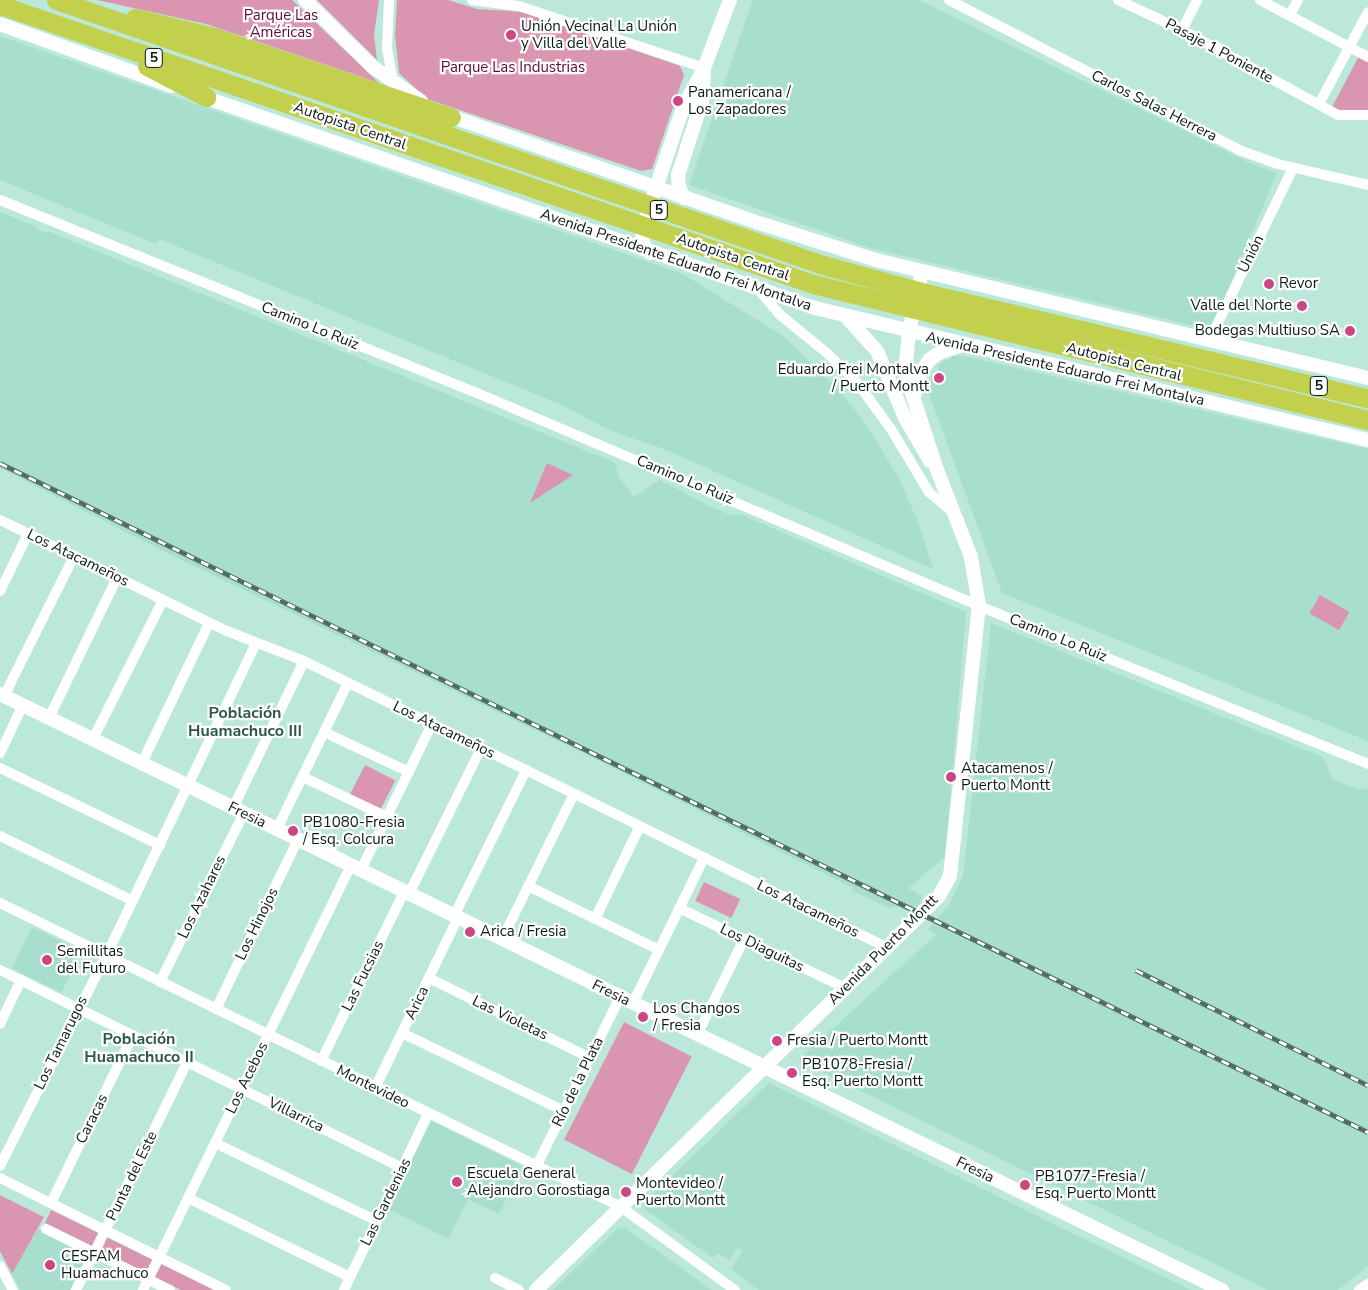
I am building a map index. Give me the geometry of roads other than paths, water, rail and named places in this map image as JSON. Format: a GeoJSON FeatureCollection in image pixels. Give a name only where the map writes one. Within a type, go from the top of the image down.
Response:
{"type":"FeatureCollection","features":[{"type":"Feature","properties":{"kind":"highway"},"geometry":{"type":"LineString","coordinates":[[59,1],[214,36],[451,117]]}},
{"type":"Feature","properties":{"kind":"highway","name":"Autopista Central"},"geometry":{"type":"LineString","coordinates":[[59,1],[823,265],[930,294],[1368,398]]}},
{"type":"Feature","properties":{"kind":"highway","name":"Autopista Central"},"geometry":{"type":"LineString","coordinates":[[0,5],[813,284],[1368,420]]}},
{"type":"Feature","properties":{"kind":"highway"},"geometry":{"type":"LineString","coordinates":[[86,35],[206,97]]}},
{"type":"Feature","properties":{"kind":"main road"},"geometry":{"type":"LineString","coordinates":[[305,0],[393,83],[451,117],[656,191],[684,198],[922,275],[1368,378]]}},
{"type":"Feature","properties":{"kind":"main road"},"geometry":{"type":"LineString","coordinates":[[646,249],[642,229],[684,108],[704,68],[730,0]]}},
{"type":"Feature","properties":{"kind":"main road","name":"Avenida Presidente Eduardo Frei Montalva"},"geometry":{"type":"LineString","coordinates":[[0,24],[646,249],[758,290],[846,317],[910,328],[963,345],[1368,440]]}},
{"type":"Feature","properties":{"kind":"main road"},"geometry":{"type":"LineString","coordinates":[[684,198],[679,187],[678,175],[702,100],[704,68]]}},
{"type":"Feature","properties":{"kind":"main road","name":"Avenida Puerto Montt"},"geometry":{"type":"LineString","coordinates":[[536,1290],[938,896],[950,876],[979,605],[972,557],[937,470],[904,372],[910,328],[922,275]]}},
{"type":"Feature","properties":{"kind":"main road","name":"Avenida Puerto Montt"},"geometry":{"type":"LineString","coordinates":[[846,317],[877,351],[903,414],[937,470]]}},
{"type":"Feature","properties":{"kind":"main road"},"geometry":{"type":"LineString","coordinates":[[914,401],[918,377],[929,360],[948,349],[963,345]]}},
{"type":"Feature","properties":{"kind":"main road","name":"Fresia"},"geometry":{"type":"LineString","coordinates":[[2,695],[1222,1290]]}},
{"type":"Feature","properties":{"kind":"street"},"geometry":{"type":"LineString","coordinates":[[389,0],[386,48],[393,83]]}},
{"type":"Feature","properties":{"kind":"street"},"geometry":{"type":"LineString","coordinates":[[472,0],[519,6],[704,68]]}},
{"type":"Feature","properties":{"kind":"street","name":"Carlos Salas Herrera"},"geometry":{"type":"LineString","coordinates":[[949,0],[1239,150],[1293,168],[1368,185]]}},
{"type":"Feature","properties":{"kind":"street","name":"Pasaje 1 Poniente"},"geometry":{"type":"LineString","coordinates":[[1118,0],[1182,30],[1343,117],[1368,115]]}},
{"type":"Feature","properties":{"kind":"street"},"geometry":{"type":"LineString","coordinates":[[1182,30],[1197,0]]}},
{"type":"Feature","properties":{"kind":"street"},"geometry":{"type":"LineString","coordinates":[[1260,0],[1368,57]]}},
{"type":"Feature","properties":{"kind":"street"},"geometry":{"type":"LineString","coordinates":[[1290,15],[1298,0]]}},
{"type":"Feature","properties":{"kind":"street"},"geometry":{"type":"LineString","coordinates":[[1319,104],[1368,12]]}},
{"type":"Feature","properties":{"kind":"street","name":"Unión"},"geometry":{"type":"LineString","coordinates":[[1209,341],[1293,168]]}},
{"type":"Feature","properties":{"kind":"street","name":"Camino Lo Ruiz"},"geometry":{"type":"LineString","coordinates":[[0,200],[497,402],[979,605],[1368,764]]}},
{"type":"Feature","properties":{"kind":"street"},"geometry":{"type":"LineString","coordinates":[[758,290],[779,314],[827,353],[856,381],[891,429],[929,492],[955,515]]}},
{"type":"Feature","properties":{"kind":"street","name":"Los Atacameños"},"geometry":{"type":"LineString","coordinates":[[0,520],[209,623],[304,661],[886,947]]}},
{"type":"Feature","properties":{"kind":"street"},"geometry":{"type":"LineString","coordinates":[[0,591],[28,534]]}},
{"type":"Feature","properties":{"kind":"street"},"geometry":{"type":"LineString","coordinates":[[2,695],[74,556]]}},
{"type":"Feature","properties":{"kind":"street"},"geometry":{"type":"LineString","coordinates":[[49,718],[117,578]]}},
{"type":"Feature","properties":{"kind":"street"},"geometry":{"type":"LineString","coordinates":[[93,740],[162,600]]}},
{"type":"Feature","properties":{"kind":"street"},"geometry":{"type":"LineString","coordinates":[[142,763],[209,623]]}},
{"type":"Feature","properties":{"kind":"street","name":"Los Tamarugos"},"geometry":{"type":"LineString","coordinates":[[0,1166],[133,901],[256,643]]}},
{"type":"Feature","properties":{"kind":"street","name":"Los Azahares"},"geometry":{"type":"LineString","coordinates":[[160,982],[304,661]]}},
{"type":"Feature","properties":{"kind":"street"},"geometry":{"type":"LineString","coordinates":[[277,829],[348,683]]}},
{"type":"Feature","properties":{"kind":"street"},"geometry":{"type":"LineString","coordinates":[[0,753],[24,705]]}},
{"type":"Feature","properties":{"kind":"street","name":"Los Acebos"},"geometry":{"type":"LineString","coordinates":[[143,1290],[268,1035],[356,868],[387,817],[432,724]]}},
{"type":"Feature","properties":{"kind":"street"},"geometry":{"type":"LineString","coordinates":[[324,732],[409,772]]}},
{"type":"Feature","properties":{"kind":"street","name":"Las Fucsias"},"geometry":{"type":"LineString","coordinates":[[322,1061],[481,748]]}},
{"type":"Feature","properties":{"kind":"street"},"geometry":{"type":"LineString","coordinates":[[0,768],[160,845]]}},
{"type":"Feature","properties":{"kind":"street","name":"Arica"},"geometry":{"type":"LineString","coordinates":[[375,1088],[429,978],[526,770]]}},
{"type":"Feature","properties":{"kind":"street"},"geometry":{"type":"LineString","coordinates":[[303,777],[387,817]]}},
{"type":"Feature","properties":{"kind":"street"},"geometry":{"type":"LineString","coordinates":[[502,939],[574,794]]}},
{"type":"Feature","properties":{"kind":"street"},"geometry":{"type":"LineString","coordinates":[[595,919],[640,826]]}},
{"type":"Feature","properties":{"kind":"street"},"geometry":{"type":"LineString","coordinates":[[0,836],[133,901]]}},
{"type":"Feature","properties":{"kind":"street","name":"Los Hinojos"},"geometry":{"type":"LineString","coordinates":[[216,1009],[298,839]]}},
{"type":"Feature","properties":{"kind":"street"},"geometry":{"type":"LineString","coordinates":[[633,1004],[704,858]]}},
{"type":"Feature","properties":{"kind":"street"},"geometry":{"type":"LineString","coordinates":[[528,886],[659,950]]}},
{"type":"Feature","properties":{"kind":"street","name":"Montevideo"},"geometry":{"type":"LineString","coordinates":[[0,903],[621,1208],[735,1290]]}},
{"type":"Feature","properties":{"kind":"street","name":"Los Diaguitas"},"geometry":{"type":"LineString","coordinates":[[680,908],[845,988]]}},
{"type":"Feature","properties":{"kind":"street"},"geometry":{"type":"LineString","coordinates":[[697,1035],[744,939]]}},
{"type":"Feature","properties":{"kind":"street","name":"Villarrica"},"geometry":{"type":"LineString","coordinates":[[0,970],[402,1168]]}},
{"type":"Feature","properties":{"kind":"street","name":"Las Violetas"},"geometry":{"type":"LineString","coordinates":[[429,978],[590,1058]]}},
{"type":"Feature","properties":{"kind":"street"},"geometry":{"type":"LineString","coordinates":[[0,1024],[21,980]]}},
{"type":"Feature","properties":{"kind":"street","name":"Río de la Plata"},"geometry":{"type":"LineString","coordinates":[[536,1167],[620,997]]}},
{"type":"Feature","properties":{"kind":"street"},"geometry":{"type":"LineString","coordinates":[[402,1032],[564,1111]]}},
{"type":"Feature","properties":{"kind":"street","name":"Caracas"},"geometry":{"type":"LineString","coordinates":[[50,1203],[133,1035]]}},
{"type":"Feature","properties":{"kind":"street","name":"Punta del Este"},"geometry":{"type":"LineString","coordinates":[[76,1290],[187,1062]]}},
{"type":"Feature","properties":{"kind":"street","name":"Las Gardenias"},"geometry":{"type":"LineString","coordinates":[[344,1290],[428,1114]]}},
{"type":"Feature","properties":{"kind":"street"},"geometry":{"type":"LineString","coordinates":[[215,1143],[377,1221]]}},
{"type":"Feature","properties":{"kind":"street"},"geometry":{"type":"LineString","coordinates":[[0,1178],[159,1257],[211,1287],[226,1290]]}},
{"type":"Feature","properties":{"kind":"street"},"geometry":{"type":"LineString","coordinates":[[188,1198],[350,1277]]}},
{"type":"Feature","properties":{"kind":"street"},"geometry":{"type":"LineString","coordinates":[[46,1229],[170,1290]]}},
{"type":"Feature","properties":{"kind":"street"},"geometry":{"type":"LineString","coordinates":[[0,1266],[10,1289]]}},
{"type":"Feature","properties":{"kind":"street"},"geometry":{"type":"LineString","coordinates":[[495,1278],[519,1290]]}},
{"type":"Feature","properties":{"kind":"street"},"geometry":{"type":"LineString","coordinates":[[1359,1290],[1368,1284]]}},
{"type":"Feature","properties":{"kind":"railway"},"geometry":{"type":"LineString","coordinates":[[0,463],[1368,1132]]}},
{"type":"Feature","properties":{"kind":"railway"},"geometry":{"type":"LineString","coordinates":[[1136,970],[1368,1085]]}},
{"type":"Feature","properties":{"kind":"place","name":"Unión Vecinal La Unión y Villa del Valle"},"geometry":{"type":"Point","coordinates":[511,35]}},
{"type":"Feature","properties":{"kind":"place","name":"Panamericana / Los Zapadores"},"geometry":{"type":"Point","coordinates":[678,101]}},
{"type":"Feature","properties":{"kind":"place","name":"Revor"},"geometry":{"type":"Point","coordinates":[1269,284]}},
{"type":"Feature","properties":{"kind":"place","name":"Valle del Norte"},"geometry":{"type":"Point","coordinates":[1302,306]}},
{"type":"Feature","properties":{"kind":"place","name":"Bodegas Multiuso SA"},"geometry":{"type":"Point","coordinates":[1350,331]}},
{"type":"Feature","properties":{"kind":"place","name":"Eduardo Frei Montalva / Puerto Montt"},"geometry":{"type":"Point","coordinates":[939,378]}},
{"type":"Feature","properties":{"kind":"place","name":"Atacamenos / Puerto Montt"},"geometry":{"type":"Point","coordinates":[951,777]}},
{"type":"Feature","properties":{"kind":"place","name":"PB1080-Fresia / Esq. Colcura"},"geometry":{"type":"Point","coordinates":[293,831]}},
{"type":"Feature","properties":{"kind":"place","name":"Arica / Fresia"},"geometry":{"type":"Point","coordinates":[470,932]}},
{"type":"Feature","properties":{"kind":"place","name":"Semillitas del Futuro"},"geometry":{"type":"Point","coordinates":[47,960]}},
{"type":"Feature","properties":{"kind":"place","name":"Los Changos / Fresia"},"geometry":{"type":"Point","coordinates":[643,1017]}},
{"type":"Feature","properties":{"kind":"place","name":"Fresia / Puerto Montt"},"geometry":{"type":"Point","coordinates":[777,1041]}},
{"type":"Feature","properties":{"kind":"place","name":"PB1078-Fresia / Esq. Puerto Montt"},"geometry":{"type":"Point","coordinates":[792,1073]}},
{"type":"Feature","properties":{"kind":"place","name":"Escuela General Alejandro Gorostiaga"},"geometry":{"type":"Point","coordinates":[457,1182]}},
{"type":"Feature","properties":{"kind":"place","name":"PB1077-Fresia / Esq. Puerto Montt"},"geometry":{"type":"Point","coordinates":[1025,1185]}},
{"type":"Feature","properties":{"kind":"place","name":"Montevideo / Puerto Montt"},"geometry":{"type":"Point","coordinates":[626,1192]}},
{"type":"Feature","properties":{"kind":"place","name":"CESFAM Huamachuco"},"geometry":{"type":"Point","coordinates":[50,1265]}},
{"type":"Feature","properties":{"kind":"district","name":"Población Huamachuco III"},"geometry":{"type":"Point","coordinates":[245,722]}},
{"type":"Feature","properties":{"kind":"district","name":"Población Huamachuco II"},"geometry":{"type":"Point","coordinates":[139,1048]}},
{"type":"Feature","properties":{"kind":"park label","name":"Parque Las Américas"},"geometry":{"type":"Point","coordinates":[281,24]}},
{"type":"Feature","properties":{"kind":"park label","name":"Parque Las Industrias"},"geometry":{"type":"Point","coordinates":[513,68]}}]}
